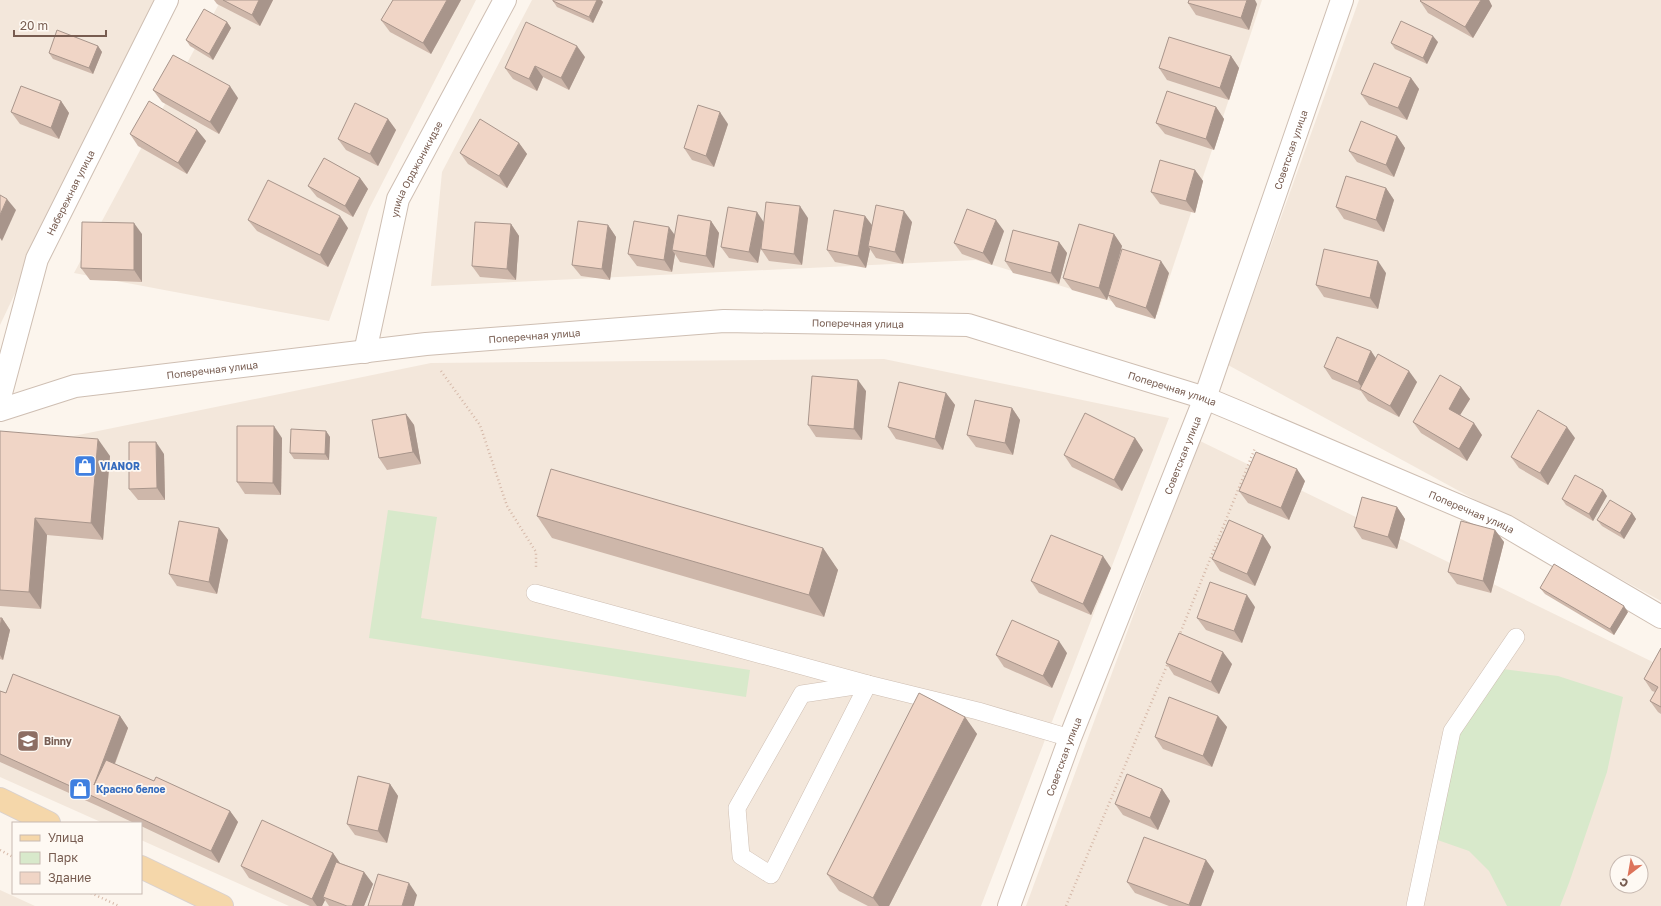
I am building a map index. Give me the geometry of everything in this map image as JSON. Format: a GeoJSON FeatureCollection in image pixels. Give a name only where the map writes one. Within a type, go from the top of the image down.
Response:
{"type":"FeatureCollection","features":[{"type":"Feature","properties":{"kind":"main road"},"geometry":{"type":"LineString","coordinates":[[0,799],[47,822]]}},
{"type":"Feature","properties":{"kind":"main road"},"geometry":{"type":"LineString","coordinates":[[142,867],[222,906]]}},
{"type":"Feature","properties":{"kind":"street","name":"Набережная улица"},"geometry":{"type":"LineString","coordinates":[[0,397],[37,259],[167,0]]}},
{"type":"Feature","properties":{"kind":"street","name":"улица Орджоникидзе"},"geometry":{"type":"LineString","coordinates":[[365,352],[398,199],[505,0]]}},
{"type":"Feature","properties":{"kind":"street","name":"Советская улица"},"geometry":{"type":"LineString","coordinates":[[1009,906],[1070,738],[1205,398],[1342,0]]}},
{"type":"Feature","properties":{"kind":"street","name":"Поперечная улица"},"geometry":{"type":"LineString","coordinates":[[0,410],[75,386],[426,344],[724,321],[968,325],[1205,398],[1265,423],[1506,526],[1661,617]]}},
{"type":"Feature","properties":{"kind":"lane"},"geometry":{"type":"LineString","coordinates":[[535,593],[868,684],[978,711],[1070,738]]}},
{"type":"Feature","properties":{"kind":"lane"},"geometry":{"type":"LineString","coordinates":[[1415,906],[1452,731],[1516,637]]}},
{"type":"Feature","properties":{"kind":"lane"},"geometry":{"type":"LineString","coordinates":[[868,684],[861,698],[771,875],[741,856],[737,808],[802,694],[868,684]]}},
{"type":"Feature","properties":{"kind":"path"},"geometry":{"type":"LineString","coordinates":[[426,344],[443,374],[480,425],[507,506],[536,552],[535,593]]}},
{"type":"Feature","properties":{"kind":"path"},"geometry":{"type":"LineString","coordinates":[[1178,638],[1265,423]]}},
{"type":"Feature","properties":{"kind":"path"},"geometry":{"type":"LineString","coordinates":[[1066,906],[1169,660]]}},
{"type":"Feature","properties":{"kind":"path"},"geometry":{"type":"LineString","coordinates":[[0,850],[12,856]]}},
{"type":"Feature","properties":{"kind":"path"},"geometry":{"type":"LineString","coordinates":[[93,894],[119,906]]}},
{"type":"Feature","properties":{"kind":"shaded area"},"geometry":{"type":"Polygon","coordinates":[[[0,0],[154,0],[0,325],[0,0]]]}},
{"type":"Feature","properties":{"kind":"shaded area"},"geometry":{"type":"Polygon","coordinates":[[[221,0],[476,0],[369,209],[329,321],[74,273],[221,0]]]}},
{"type":"Feature","properties":{"kind":"shaded area"},"geometry":{"type":"Polygon","coordinates":[[[532,0],[1262,0],[1157,315],[976,260],[431,286],[442,172],[532,0]]]}},
{"type":"Feature","properties":{"kind":"shaded area"},"geometry":{"type":"Polygon","coordinates":[[[1359,0],[1661,0],[1661,601],[1228,365],[1359,0]]]}},
{"type":"Feature","properties":{"kind":"shaded area"},"geometry":{"type":"Polygon","coordinates":[[[884,359],[1169,418],[981,906],[289,906],[142,840],[142,822],[101,822],[0,777],[0,451],[431,363],[884,359]]]}},
{"type":"Feature","properties":{"kind":"shaded area"},"geometry":{"type":"Polygon","coordinates":[[[1198,440],[1661,666],[1661,906],[1026,906],[1198,440]]]}},
{"type":"Feature","properties":{"kind":"shaded area"},"geometry":{"type":"Polygon","coordinates":[[[0,890],[35,906],[0,906],[0,890]]]}},
{"type":"Feature","properties":{"kind":"green space"},"geometry":{"type":"Polygon","coordinates":[[[388,510],[437,517],[421,618],[750,670],[746,697],[369,638],[388,510]]]}},
{"type":"Feature","properties":{"kind":"green space"},"geometry":{"type":"Polygon","coordinates":[[[1495,668],[1558,676],[1623,697],[1607,772],[1560,906],[1507,906],[1489,871],[1469,851],[1429,837],[1452,731],[1495,668]]]}},
{"type":"Feature","properties":{"kind":"building"},"geometry":{"type":"Polygon","coordinates":[[[223,0],[259,0],[252,15],[223,0]]]}},
{"type":"Feature","properties":{"kind":"building"},"geometry":{"type":"Polygon","coordinates":[[[393,0],[447,0],[423,43],[381,20],[393,0]]]}},
{"type":"Feature","properties":{"kind":"building"},"geometry":{"type":"Polygon","coordinates":[[[553,0],[597,0],[589,17],[553,0]]]}},
{"type":"Feature","properties":{"kind":"building"},"geometry":{"type":"Polygon","coordinates":[[[1189,0],[1247,0],[1241,18],[1188,3],[1189,0]]]}},
{"type":"Feature","properties":{"kind":"building"},"geometry":{"type":"Polygon","coordinates":[[[1481,0],[1465,27],[1420,1],[1481,0]]]}},
{"type":"Feature","properties":{"kind":"building"},"geometry":{"type":"Polygon","coordinates":[[[204,9],[227,22],[209,54],[186,40],[204,9]]]}},
{"type":"Feature","properties":{"kind":"building"},"geometry":{"type":"Polygon","coordinates":[[[1401,21],[1433,36],[1423,58],[1391,43],[1401,21]]]}},
{"type":"Feature","properties":{"kind":"building"},"geometry":{"type":"Polygon","coordinates":[[[526,22],[577,46],[561,78],[535,66],[529,79],[505,68],[526,22]]]}},
{"type":"Feature","properties":{"kind":"building"},"geometry":{"type":"Polygon","coordinates":[[[57,30],[98,46],[89,68],[49,53],[57,30]]]}},
{"type":"Feature","properties":{"kind":"building"},"geometry":{"type":"Polygon","coordinates":[[[1169,37],[1231,56],[1220,88],[1159,68],[1169,37]]]}},
{"type":"Feature","properties":{"kind":"building"},"geometry":{"type":"Polygon","coordinates":[[[173,55],[230,86],[210,122],[153,90],[173,55]]]}},
{"type":"Feature","properties":{"kind":"building"},"geometry":{"type":"Polygon","coordinates":[[[1374,63],[1411,78],[1398,108],[1361,94],[1374,63]]]}},
{"type":"Feature","properties":{"kind":"building"},"geometry":{"type":"Polygon","coordinates":[[[21,86],[61,101],[51,128],[11,112],[21,86]]]}},
{"type":"Feature","properties":{"kind":"building"},"geometry":{"type":"Polygon","coordinates":[[[1167,91],[1216,107],[1206,139],[1156,123],[1167,91]]]}},
{"type":"Feature","properties":{"kind":"building"},"geometry":{"type":"Polygon","coordinates":[[[149,101],[197,130],[178,163],[130,134],[149,101]]]}},
{"type":"Feature","properties":{"kind":"building"},"geometry":{"type":"Polygon","coordinates":[[[355,103],[388,119],[370,154],[338,139],[355,103]]]}},
{"type":"Feature","properties":{"kind":"building"},"geometry":{"type":"Polygon","coordinates":[[[698,105],[720,112],[706,156],[684,148],[698,105]]]}},
{"type":"Feature","properties":{"kind":"building"},"geometry":{"type":"Polygon","coordinates":[[[480,119],[519,143],[499,176],[460,153],[480,119]]]}},
{"type":"Feature","properties":{"kind":"building"},"geometry":{"type":"Polygon","coordinates":[[[1361,121],[1397,136],[1386,165],[1349,151],[1361,121]]]}},
{"type":"Feature","properties":{"kind":"building"},"geometry":{"type":"Polygon","coordinates":[[[324,158],[360,178],[345,206],[308,186],[324,158]]]}},
{"type":"Feature","properties":{"kind":"building"},"geometry":{"type":"Polygon","coordinates":[[[1160,160],[1195,170],[1186,201],[1151,192],[1160,160]]]}},
{"type":"Feature","properties":{"kind":"building"},"geometry":{"type":"Polygon","coordinates":[[[1346,176],[1386,188],[1376,220],[1336,207],[1346,176]]]}},
{"type":"Feature","properties":{"kind":"building"},"geometry":{"type":"Polygon","coordinates":[[[268,180],[340,216],[320,255],[248,220],[268,180]]]}},
{"type":"Feature","properties":{"kind":"building"},"geometry":{"type":"Polygon","coordinates":[[[0,195],[7,199],[0,215],[0,195]]]}},
{"type":"Feature","properties":{"kind":"building"},"geometry":{"type":"Polygon","coordinates":[[[766,202],[800,206],[794,254],[761,249],[766,202]]]}},
{"type":"Feature","properties":{"kind":"building"},"geometry":{"type":"Polygon","coordinates":[[[876,205],[904,211],[895,252],[868,246],[876,205]]]}},
{"type":"Feature","properties":{"kind":"building"},"geometry":{"type":"Polygon","coordinates":[[[728,207],[757,212],[749,252],[721,247],[728,207]]]}},
{"type":"Feature","properties":{"kind":"building"},"geometry":{"type":"Polygon","coordinates":[[[967,209],[996,220],[983,253],[954,243],[967,209]]]}},
{"type":"Feature","properties":{"kind":"building"},"geometry":{"type":"Polygon","coordinates":[[[834,210],[865,216],[858,256],[827,250],[834,210]]]}},
{"type":"Feature","properties":{"kind":"building"},"geometry":{"type":"Polygon","coordinates":[[[678,215],[711,221],[706,256],[672,250],[678,215]]]}},
{"type":"Feature","properties":{"kind":"building"},"geometry":{"type":"Polygon","coordinates":[[[578,221],[608,225],[602,269],[572,265],[578,221]]]}},
{"type":"Feature","properties":{"kind":"building"},"geometry":{"type":"Polygon","coordinates":[[[634,221],[669,227],[664,260],[628,254],[634,221]]]}},
{"type":"Feature","properties":{"kind":"building"},"geometry":{"type":"Polygon","coordinates":[[[82,222],[134,223],[134,270],[81,268],[82,222]]]}},
{"type":"Feature","properties":{"kind":"building"},"geometry":{"type":"Polygon","coordinates":[[[475,222],[511,224],[507,269],[472,266],[475,222]]]}},
{"type":"Feature","properties":{"kind":"building"},"geometry":{"type":"Polygon","coordinates":[[[1079,224],[1114,234],[1099,288],[1063,278],[1079,224]]]}},
{"type":"Feature","properties":{"kind":"building"},"geometry":{"type":"Polygon","coordinates":[[[1013,230],[1059,242],[1051,273],[1005,261],[1013,230]]]}},
{"type":"Feature","properties":{"kind":"building"},"geometry":{"type":"Polygon","coordinates":[[[1122,249],[1161,261],[1146,308],[1108,295],[1122,249]]]}},
{"type":"Feature","properties":{"kind":"building"},"geometry":{"type":"Polygon","coordinates":[[[1324,249],[1378,261],[1370,298],[1316,285],[1324,249]]]}},
{"type":"Feature","properties":{"kind":"building"},"geometry":{"type":"Polygon","coordinates":[[[1337,337],[1371,351],[1358,382],[1324,367],[1337,337]]]}},
{"type":"Feature","properties":{"kind":"building"},"geometry":{"type":"Polygon","coordinates":[[[1378,354],[1409,371],[1390,406],[1360,389],[1378,354]]]}},
{"type":"Feature","properties":{"kind":"building"},"geometry":{"type":"Polygon","coordinates":[[[1440,375],[1461,387],[1449,409],[1474,423],[1459,449],[1413,422],[1440,375]]]}},
{"type":"Feature","properties":{"kind":"building"},"geometry":{"type":"Polygon","coordinates":[[[812,376],[858,380],[854,429],[808,425],[812,376]]]}},
{"type":"Feature","properties":{"kind":"building"},"geometry":{"type":"Polygon","coordinates":[[[899,382],[946,393],[935,439],[888,427],[899,382]]]}},
{"type":"Feature","properties":{"kind":"building"},"geometry":{"type":"Polygon","coordinates":[[[975,400],[1012,408],[1005,443],[967,435],[975,400]]]}},
{"type":"Feature","properties":{"kind":"building"},"geometry":{"type":"Polygon","coordinates":[[[1538,410],[1567,427],[1540,473],[1511,457],[1538,410]]]}},
{"type":"Feature","properties":{"kind":"building"},"geometry":{"type":"Polygon","coordinates":[[[1085,413],[1135,438],[1114,480],[1064,455],[1085,413]]]}},
{"type":"Feature","properties":{"kind":"building"},"geometry":{"type":"Polygon","coordinates":[[[406,414],[413,452],[379,458],[372,420],[406,414]]]}},
{"type":"Feature","properties":{"kind":"building"},"geometry":{"type":"Polygon","coordinates":[[[237,426],[274,426],[273,483],[237,482],[237,426]]]}},
{"type":"Feature","properties":{"kind":"building"},"geometry":{"type":"Polygon","coordinates":[[[291,429],[326,431],[325,454],[290,453],[291,429]]]}},
{"type":"Feature","properties":{"kind":"building"},"geometry":{"type":"Polygon","coordinates":[[[0,431],[98,439],[91,523],[35,518],[29,592],[0,590],[0,431]]]}},
{"type":"Feature","properties":{"kind":"building"},"geometry":{"type":"Polygon","coordinates":[[[129,442],[156,442],[157,488],[129,489],[129,442]]]}},
{"type":"Feature","properties":{"kind":"building"},"geometry":{"type":"Polygon","coordinates":[[[1256,452],[1297,469],[1281,508],[1239,491],[1256,452]]]}},
{"type":"Feature","properties":{"kind":"building"},"geometry":{"type":"Polygon","coordinates":[[[551,469],[823,548],[809,595],[537,516],[551,469]]]}},
{"type":"Feature","properties":{"kind":"building"},"geometry":{"type":"Polygon","coordinates":[[[1575,475],[1603,490],[1589,514],[1562,499],[1575,475]]]}},
{"type":"Feature","properties":{"kind":"building"},"geometry":{"type":"Polygon","coordinates":[[[1362,497],[1397,507],[1388,537],[1354,527],[1362,497]]]}},
{"type":"Feature","properties":{"kind":"building"},"geometry":{"type":"Polygon","coordinates":[[[1610,500],[1632,513],[1620,533],[1597,520],[1610,500]]]}},
{"type":"Feature","properties":{"kind":"building"},"geometry":{"type":"Polygon","coordinates":[[[1229,520],[1263,535],[1247,574],[1212,559],[1229,520]]]}},
{"type":"Feature","properties":{"kind":"building"},"geometry":{"type":"Polygon","coordinates":[[[179,521],[219,528],[209,582],[169,574],[179,521]]]}},
{"type":"Feature","properties":{"kind":"building"},"geometry":{"type":"Polygon","coordinates":[[[1461,521],[1495,530],[1483,581],[1448,572],[1461,521]]]}},
{"type":"Feature","properties":{"kind":"building"},"geometry":{"type":"Polygon","coordinates":[[[1051,535],[1103,556],[1083,604],[1031,581],[1051,535]]]}},
{"type":"Feature","properties":{"kind":"building"},"geometry":{"type":"Polygon","coordinates":[[[1554,564],[1624,606],[1610,629],[1540,588],[1554,564]]]}},
{"type":"Feature","properties":{"kind":"building"},"geometry":{"type":"Polygon","coordinates":[[[1210,582],[1247,595],[1234,631],[1197,618],[1210,582]]]}},
{"type":"Feature","properties":{"kind":"building"},"geometry":{"type":"Polygon","coordinates":[[[1012,620],[1059,641],[1043,676],[996,655],[1012,620]]]}},
{"type":"Feature","properties":{"kind":"building"},"geometry":{"type":"Polygon","coordinates":[[[1179,633],[1223,652],[1211,682],[1166,663],[1179,633]]]}},
{"type":"Feature","properties":{"kind":"building"},"geometry":{"type":"Polygon","coordinates":[[[1661,648],[1661,707],[1650,701],[1658,687],[1644,679],[1661,648]]]}},
{"type":"Feature","properties":{"kind":"building"},"geometry":{"type":"Polygon","coordinates":[[[13,674],[120,716],[94,785],[106,760],[154,781],[156,777],[230,811],[211,851],[0,754],[0,691],[6,693],[13,674]]]}},
{"type":"Feature","properties":{"kind":"building"},"geometry":{"type":"Polygon","coordinates":[[[919,693],[965,717],[873,898],[827,874],[919,693]]]}},
{"type":"Feature","properties":{"kind":"building"},"geometry":{"type":"Polygon","coordinates":[[[1169,697],[1218,716],[1203,756],[1155,737],[1169,697]]]}},
{"type":"Feature","properties":{"kind":"building"},"geometry":{"type":"Polygon","coordinates":[[[1127,774],[1162,789],[1150,818],[1115,804],[1127,774]]]}},
{"type":"Feature","properties":{"kind":"building"},"geometry":{"type":"Polygon","coordinates":[[[358,776],[390,784],[378,831],[347,824],[358,776]]]}},
{"type":"Feature","properties":{"kind":"building"},"geometry":{"type":"Polygon","coordinates":[[[262,820],[333,853],[312,899],[241,866],[262,820]]]}},
{"type":"Feature","properties":{"kind":"building"},"geometry":{"type":"Polygon","coordinates":[[[1144,837],[1206,860],[1189,905],[1127,882],[1144,837]]]}},
{"type":"Feature","properties":{"kind":"building"},"geometry":{"type":"Polygon","coordinates":[[[336,862],[364,872],[352,906],[347,906],[323,897],[336,862]]]}},
{"type":"Feature","properties":{"kind":"building"},"geometry":{"type":"Polygon","coordinates":[[[378,874],[409,883],[402,906],[368,906],[378,874]]]}},
{"type":"Feature","properties":{"kind":"place","name":"VIANOR"},"geometry":{"type":"Point","coordinates":[85,466]}},
{"type":"Feature","properties":{"kind":"place","name":"Binny"},"geometry":{"type":"Point","coordinates":[28,741]}},
{"type":"Feature","properties":{"kind":"place","name":"Красно белое"},"geometry":{"type":"Point","coordinates":[80,789]}}]}
